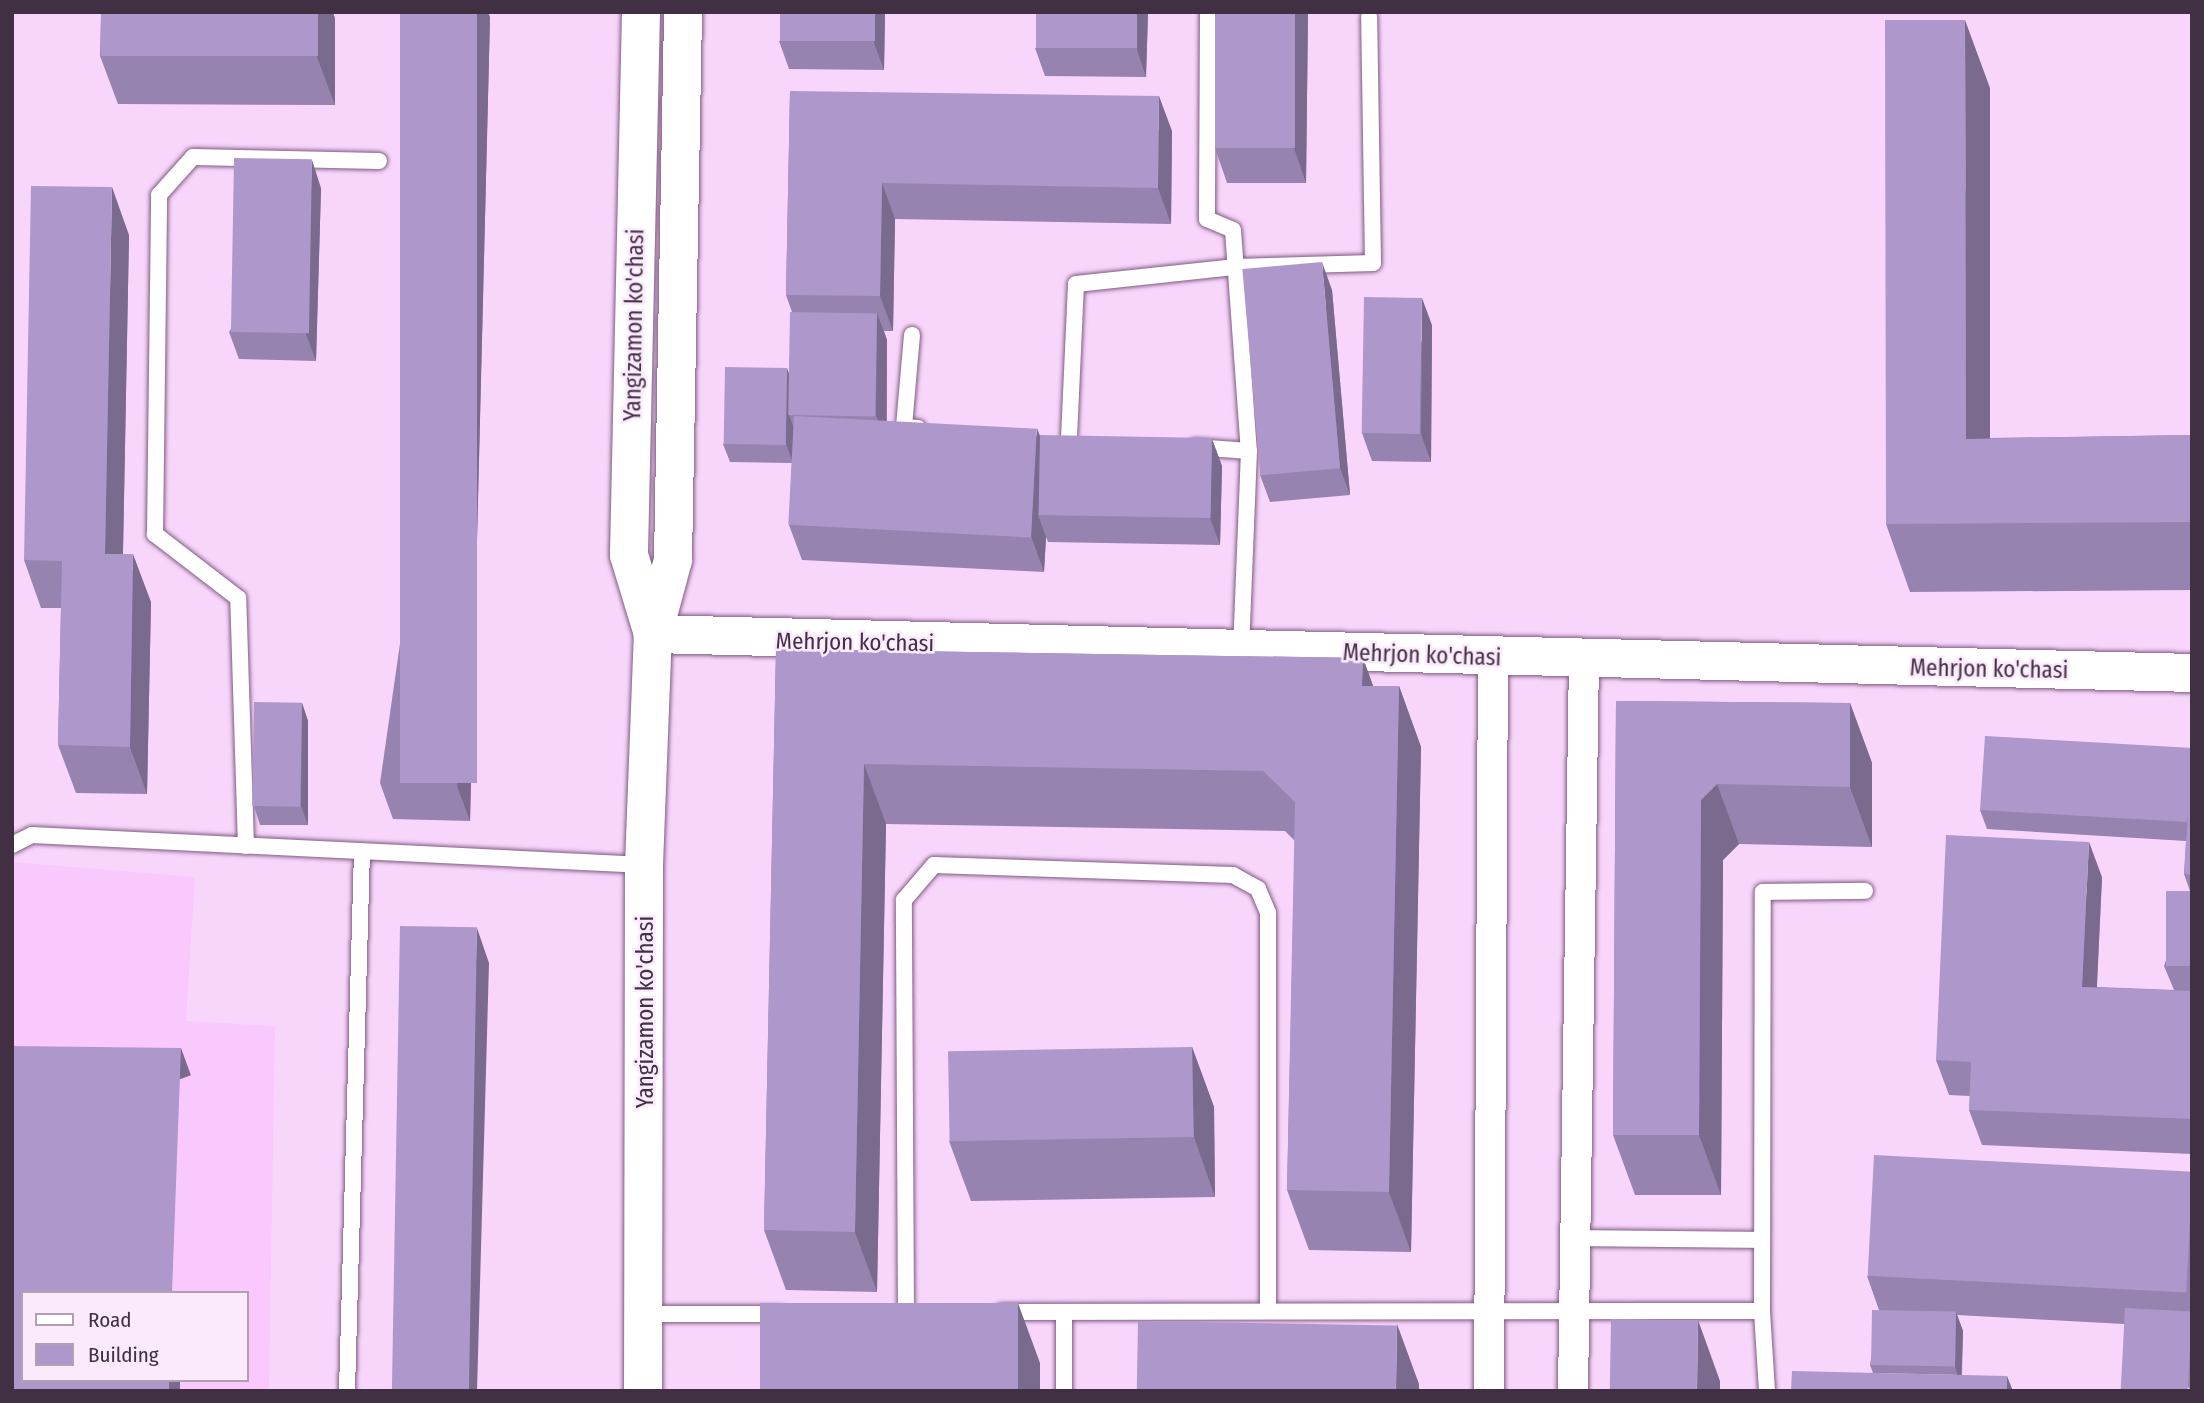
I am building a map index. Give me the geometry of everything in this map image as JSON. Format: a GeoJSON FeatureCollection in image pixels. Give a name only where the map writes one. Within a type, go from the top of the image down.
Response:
{"type":"FeatureCollection","features":[{"type":"Feature","properties":{"kind":"main road","name":"Yangizamon ko'chasi"},"geometry":{"type":"LineString","coordinates":[[641,12],[629,555],[653,634]]}},
{"type":"Feature","properties":{"kind":"main road","name":"Yangizamon ko'chasi"},"geometry":{"type":"LineString","coordinates":[[643,1391],[646,1314],[645,864],[653,634],[673,560],[683,12]]}},
{"type":"Feature","properties":{"kind":"main road","name":"Mehrjon ko'chasi"},"geometry":{"type":"LineString","coordinates":[[653,634],[1584,660],[2192,673]]}},
{"type":"Feature","properties":{"kind":"street"},"geometry":{"type":"LineString","coordinates":[[1489,1391],[1493,657]]}},
{"type":"Feature","properties":{"kind":"street"},"geometry":{"type":"LineString","coordinates":[[1573,1391],[1584,660]]}},
{"type":"Feature","properties":{"kind":"lane"},"geometry":{"type":"LineString","coordinates":[[1208,12],[1208,219],[1233,230],[1249,451],[1241,650]]}},
{"type":"Feature","properties":{"kind":"lane"},"geometry":{"type":"LineString","coordinates":[[1069,438],[1076,284],[1236,267],[1373,263],[1369,17]]}},
{"type":"Feature","properties":{"kind":"lane"},"geometry":{"type":"LineString","coordinates":[[246,846],[238,598],[155,534],[159,195],[193,157],[379,161]]}},
{"type":"Feature","properties":{"kind":"lane"},"geometry":{"type":"LineString","coordinates":[[912,335],[904,428],[932,429]]}},
{"type":"Feature","properties":{"kind":"lane"},"geometry":{"type":"LineString","coordinates":[[1180,446],[1249,451]]}},
{"type":"Feature","properties":{"kind":"lane"},"geometry":{"type":"LineString","coordinates":[[12,845],[32,835],[645,864]]}},
{"type":"Feature","properties":{"kind":"lane"},"geometry":{"type":"LineString","coordinates":[[348,1391],[362,852]]}},
{"type":"Feature","properties":{"kind":"lane"},"geometry":{"type":"LineString","coordinates":[[906,1313],[904,900],[934,865],[1233,875],[1258,889],[1268,914],[1268,1311]]}},
{"type":"Feature","properties":{"kind":"lane"},"geometry":{"type":"LineString","coordinates":[[1767,1391],[1762,1311],[1763,892],[1865,891]]}},
{"type":"Feature","properties":{"kind":"lane"},"geometry":{"type":"LineString","coordinates":[[1575,1238],[1762,1240]]}},
{"type":"Feature","properties":{"kind":"lane"},"geometry":{"type":"LineString","coordinates":[[985,1312],[1762,1311]]}},
{"type":"Feature","properties":{"kind":"lane"},"geometry":{"type":"LineString","coordinates":[[1064,1312],[1064,1391]]}},
{"type":"Feature","properties":{"kind":"lane"},"geometry":{"type":"LineString","coordinates":[[646,1314],[796,1314]]}},
{"type":"Feature","properties":{"kind":"shaded area"},"geometry":{"type":"Polygon","coordinates":[[[13,862],[195,877],[186,1021],[275,1026],[269,1391],[12,1391],[13,862]]]}},
{"type":"Feature","properties":{"kind":"building"},"geometry":{"type":"Polygon","coordinates":[[[101,12],[318,12],[318,56],[101,56],[101,12]]]}},
{"type":"Feature","properties":{"kind":"building"},"geometry":{"type":"Polygon","coordinates":[[[400,12],[477,12],[477,783],[400,783],[400,12]]]}},
{"type":"Feature","properties":{"kind":"building"},"geometry":{"type":"Polygon","coordinates":[[[780,12],[875,12],[875,41],[780,41],[780,12]]]}},
{"type":"Feature","properties":{"kind":"building"},"geometry":{"type":"Polygon","coordinates":[[[1036,12],[1137,12],[1137,48],[1036,48],[1036,12]]]}},
{"type":"Feature","properties":{"kind":"building"},"geometry":{"type":"Polygon","coordinates":[[[1215,12],[1295,12],[1295,148],[1215,148],[1215,12]]]}},
{"type":"Feature","properties":{"kind":"building"},"geometry":{"type":"Polygon","coordinates":[[[1885,20],[1965,20],[1966,439],[2192,435],[2192,522],[1886,524],[1885,20]]]}},
{"type":"Feature","properties":{"kind":"building"},"geometry":{"type":"Polygon","coordinates":[[[790,91],[1159,96],[1158,188],[882,183],[880,296],[786,295],[790,91]]]}},
{"type":"Feature","properties":{"kind":"building"},"geometry":{"type":"Polygon","coordinates":[[[234,158],[312,159],[309,333],[231,332],[234,158]]]}},
{"type":"Feature","properties":{"kind":"building"},"geometry":{"type":"Polygon","coordinates":[[[31,186],[112,187],[105,554],[133,554],[130,747],[58,745],[62,561],[24,560],[31,186]]]}},
{"type":"Feature","properties":{"kind":"building"},"geometry":{"type":"Polygon","coordinates":[[[1322,262],[1340,468],[1260,475],[1242,269],[1322,262]]]}},
{"type":"Feature","properties":{"kind":"building"},"geometry":{"type":"Polygon","coordinates":[[[1364,297],[1422,298],[1420,434],[1362,433],[1364,297]]]}},
{"type":"Feature","properties":{"kind":"building"},"geometry":{"type":"Polygon","coordinates":[[[790,312],[877,314],[875,417],[788,415],[790,312]]]}},
{"type":"Feature","properties":{"kind":"building"},"geometry":{"type":"Polygon","coordinates":[[[725,367],[787,368],[786,445],[724,444],[725,367]]]}},
{"type":"Feature","properties":{"kind":"building"},"geometry":{"type":"Polygon","coordinates":[[[794,416],[1037,429],[1031,538],[788,525],[794,416]]]}},
{"type":"Feature","properties":{"kind":"building"},"geometry":{"type":"Polygon","coordinates":[[[1040,435],[1212,438],[1211,518],[1039,515],[1040,435]]]}},
{"type":"Feature","properties":{"kind":"building"},"geometry":{"type":"Polygon","coordinates":[[[776,649],[1363,658],[1362,686],[1399,686],[1389,1192],[1287,1190],[1295,802],[1263,771],[864,764],[855,1232],[764,1230],[776,649]]]}},
{"type":"Feature","properties":{"kind":"building"},"geometry":{"type":"Polygon","coordinates":[[[1616,701],[1850,703],[1850,787],[1717,784],[1701,800],[1699,1135],[1613,1135],[1616,701]]]}},
{"type":"Feature","properties":{"kind":"building"},"geometry":{"type":"Polygon","coordinates":[[[254,702],[302,703],[300,807],[252,806],[254,702]]]}},
{"type":"Feature","properties":{"kind":"building"},"geometry":{"type":"Polygon","coordinates":[[[1985,736],[2192,748],[2192,814],[2188,814],[2187,822],[1980,810],[1985,736]]]}},
{"type":"Feature","properties":{"kind":"building"},"geometry":{"type":"Polygon","coordinates":[[[2188,814],[2192,814],[2192,875],[2184,874],[2188,814]]]}},
{"type":"Feature","properties":{"kind":"building"},"geometry":{"type":"Polygon","coordinates":[[[1946,835],[2089,842],[2082,987],[2192,991],[2192,1119],[1969,1110],[1971,1062],[1936,1060],[1946,835]]]}},
{"type":"Feature","properties":{"kind":"building"},"geometry":{"type":"Polygon","coordinates":[[[2166,891],[2192,891],[2192,966],[2166,966],[2166,891]]]}},
{"type":"Feature","properties":{"kind":"building"},"geometry":{"type":"Polygon","coordinates":[[[400,926],[477,927],[469,1391],[392,1391],[400,926]]]}},
{"type":"Feature","properties":{"kind":"building"},"geometry":{"type":"Polygon","coordinates":[[[12,1046],[181,1048],[172,1291],[21,1291],[21,1382],[169,1382],[169,1391],[12,1391],[12,1046]]]}},
{"type":"Feature","properties":{"kind":"building"},"geometry":{"type":"Polygon","coordinates":[[[1192,1047],[1194,1137],[950,1141],[948,1051],[1192,1047]]]}},
{"type":"Feature","properties":{"kind":"building"},"geometry":{"type":"Polygon","coordinates":[[[1874,1155],[2192,1172],[2186,1293],[1868,1276],[1874,1155]]]}},
{"type":"Feature","properties":{"kind":"building"},"geometry":{"type":"Polygon","coordinates":[[[760,1303],[1018,1303],[1018,1391],[760,1391],[760,1303]]]}},
{"type":"Feature","properties":{"kind":"building"},"geometry":{"type":"Polygon","coordinates":[[[2125,1308],[2192,1312],[2188,1391],[2121,1391],[2125,1308]]]}},
{"type":"Feature","properties":{"kind":"building"},"geometry":{"type":"Polygon","coordinates":[[[1872,1310],[1956,1311],[1955,1366],[1871,1365],[1872,1310]]]}},
{"type":"Feature","properties":{"kind":"building"},"geometry":{"type":"Polygon","coordinates":[[[1611,1319],[1698,1321],[1697,1391],[1610,1391],[1611,1319]]]}},
{"type":"Feature","properties":{"kind":"building"},"geometry":{"type":"Polygon","coordinates":[[[1138,1321],[1397,1326],[1396,1391],[1137,1391],[1138,1321]]]}},
{"type":"Feature","properties":{"kind":"building"},"geometry":{"type":"Polygon","coordinates":[[[1792,1371],[2007,1376],[2007,1391],[1791,1391],[1792,1371]]]}}]}
